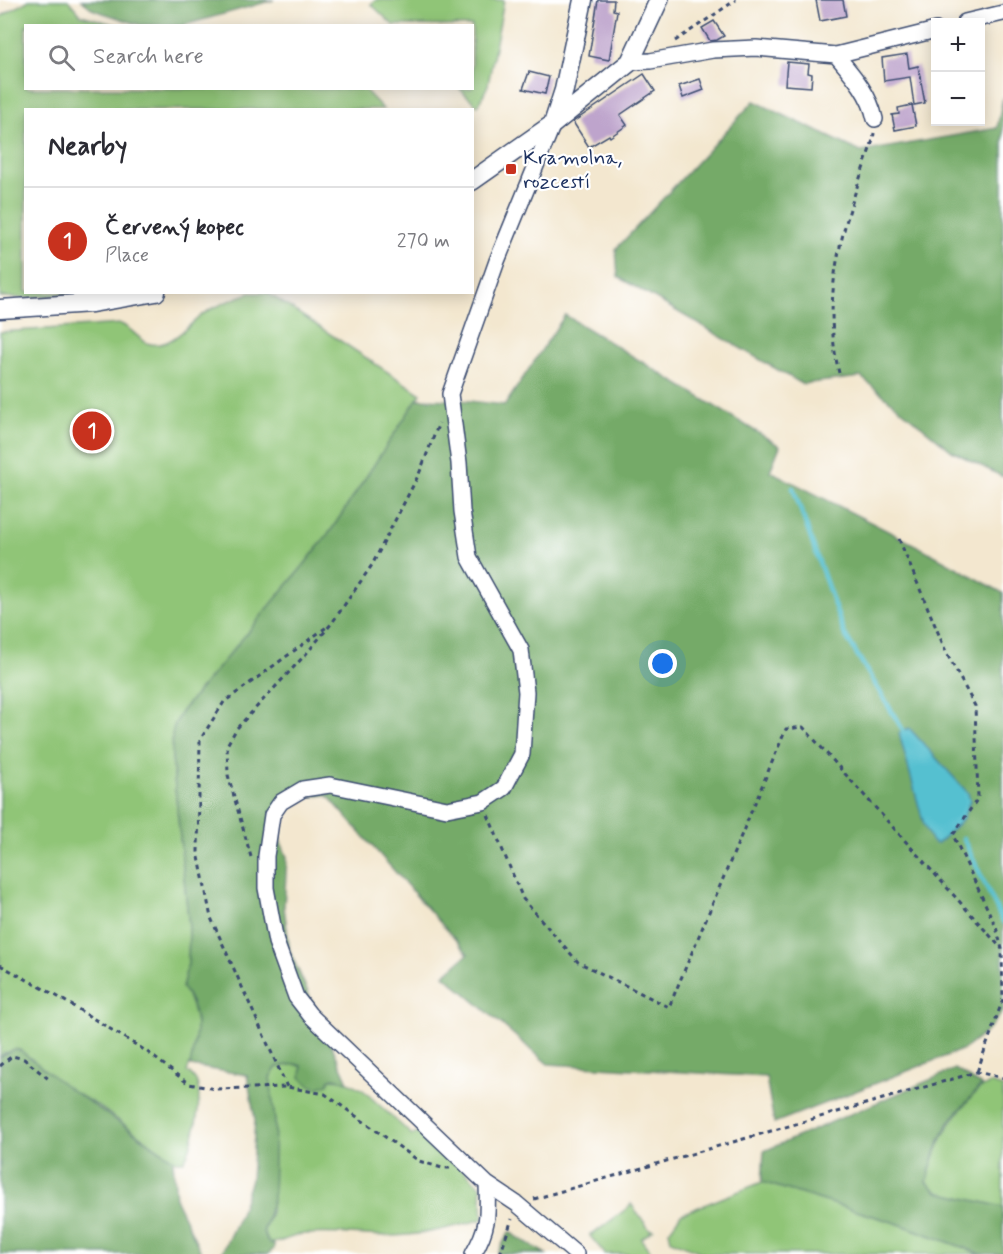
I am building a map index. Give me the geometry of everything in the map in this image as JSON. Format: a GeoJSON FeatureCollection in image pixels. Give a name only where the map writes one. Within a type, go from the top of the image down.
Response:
{"type":"FeatureCollection","features":[{"type":"Feature","properties":{"kind":"street"},"geometry":{"type":"LineString","coordinates":[[576,1254],[517,1204],[487,1184],[310,1015],[296,997],[276,942],[266,888],[266,856],[272,815],[281,802],[303,789],[330,785],[447,809],[483,802],[504,788],[522,754],[526,692],[520,650],[469,557],[450,394],[497,261],[553,124],[564,90],[583,0]]}},
{"type":"Feature","properties":{"kind":"street"},"geometry":{"type":"LineString","coordinates":[[474,180],[553,124],[630,62],[659,0]]}},
{"type":"Feature","properties":{"kind":"street"},"geometry":{"type":"LineString","coordinates":[[981,18],[1003,13]]}},
{"type":"Feature","properties":{"kind":"street"},"geometry":{"type":"LineString","coordinates":[[630,62],[713,50],[756,48],[836,55],[931,31]]}},
{"type":"Feature","properties":{"kind":"street"},"geometry":{"type":"LineString","coordinates":[[836,55],[858,82],[872,107],[875,119]]}},
{"type":"Feature","properties":{"kind":"street"},"geometry":{"type":"LineString","coordinates":[[0,309],[92,303],[144,294]]}},
{"type":"Feature","properties":{"kind":"street"},"geometry":{"type":"LineString","coordinates":[[473,1254],[484,1235],[488,1212],[487,1184]]}},
{"type":"Feature","properties":{"kind":"path"},"geometry":{"type":"LineString","coordinates":[[668,57],[666,47],[736,0]]}},
{"type":"Feature","properties":{"kind":"path"},"geometry":{"type":"LineString","coordinates":[[839,373],[832,345],[833,274],[848,212],[873,140],[875,119]]}},
{"type":"Feature","properties":{"kind":"path"},"geometry":{"type":"LineString","coordinates":[[254,864],[228,775],[227,745],[237,728],[332,623],[372,565],[419,474],[450,394]]}},
{"type":"Feature","properties":{"kind":"path"},"geometry":{"type":"LineString","coordinates":[[899,539],[947,654],[975,706],[978,798],[953,835],[996,927],[1002,949],[1003,999],[977,1072]]}},
{"type":"Feature","properties":{"kind":"path"},"geometry":{"type":"LineString","coordinates":[[287,1087],[211,918],[198,852],[200,740],[224,702],[332,623]]}},
{"type":"Feature","properties":{"kind":"path"},"geometry":{"type":"LineString","coordinates":[[483,802],[524,899],[578,962],[669,1006],[786,729],[803,727],[1002,949]]}},
{"type":"Feature","properties":{"kind":"path"},"geometry":{"type":"LineString","coordinates":[[0,965],[56,995],[147,1051],[189,1084],[214,1089],[287,1087],[325,1094],[419,1161],[442,1168],[470,1168]]}},
{"type":"Feature","properties":{"kind":"path"},"geometry":{"type":"LineString","coordinates":[[0,1066],[12,1056],[24,1059],[51,1081]]}},
{"type":"Feature","properties":{"kind":"path"},"geometry":{"type":"LineString","coordinates":[[500,1254],[517,1204],[977,1072],[1003,1077]]}},
{"type":"Feature","properties":{"kind":"green space"},"geometry":{"type":"Polygon","coordinates":[[[29,0],[68,0],[81,15],[112,24],[24,24],[24,90],[365,90],[382,108],[24,108],[24,294],[70,294],[24,298],[0,297],[0,17],[29,0]]]}},
{"type":"Feature","properties":{"kind":"green space"},"geometry":{"type":"Polygon","coordinates":[[[81,0],[274,0],[188,24],[137,24],[94,10],[81,0]]]}},
{"type":"Feature","properties":{"kind":"green space"},"geometry":{"type":"Polygon","coordinates":[[[376,0],[504,0],[488,85],[478,106],[461,90],[474,90],[474,24],[392,24],[371,4],[376,0]]]}},
{"type":"Feature","properties":{"kind":"green space"},"geometry":{"type":"Polygon","coordinates":[[[1003,97],[1003,477],[952,451],[861,377],[802,384],[618,277],[616,249],[754,101],[861,152],[997,128],[1003,97]]]}},
{"type":"Feature","properties":{"kind":"green space"},"geometry":{"type":"Polygon","coordinates":[[[247,294],[270,294],[421,394],[332,529],[181,712],[172,758],[189,927],[188,964],[182,987],[192,1008],[196,1029],[194,1050],[187,1072],[195,1079],[199,1096],[197,1120],[191,1144],[184,1161],[176,1161],[98,1106],[5,1052],[0,1057],[0,332],[121,324],[147,343],[155,345],[178,336],[203,314],[247,294]]]}},
{"type":"Feature","properties":{"kind":"green space"},"geometry":{"type":"Polygon","coordinates":[[[565,315],[780,446],[770,471],[925,550],[1003,593],[1003,1012],[986,1032],[964,1049],[774,1123],[766,1077],[548,1064],[444,975],[468,954],[327,795],[311,796],[289,807],[276,830],[287,857],[284,907],[290,952],[348,1082],[334,1078],[330,1079],[328,1084],[317,1088],[309,1085],[301,1077],[302,1066],[295,1064],[277,1067],[270,1077],[275,1122],[273,1199],[263,1233],[269,1243],[274,1244],[274,1249],[268,1254],[221,1254],[240,1214],[251,1179],[255,1120],[247,1075],[190,1066],[196,1025],[193,1007],[182,987],[188,964],[189,927],[172,758],[174,726],[181,712],[332,529],[417,399],[460,400],[505,405],[565,315]]]}},
{"type":"Feature","properties":{"kind":"green space"},"geometry":{"type":"Polygon","coordinates":[[[14,1049],[20,1050],[67,1087],[173,1159],[176,1200],[202,1254],[0,1254],[0,1057],[14,1049]]]}},
{"type":"Feature","properties":{"kind":"green space"},"geometry":{"type":"Polygon","coordinates":[[[295,1064],[330,1079],[345,1080],[363,1090],[412,1135],[424,1131],[481,1187],[483,1219],[411,1235],[304,1234],[277,1243],[269,1243],[263,1233],[271,1212],[275,1122],[270,1077],[277,1067],[295,1064]]]}},
{"type":"Feature","properties":{"kind":"green space"},"geometry":{"type":"Polygon","coordinates":[[[955,1069],[982,1086],[948,1124],[937,1148],[927,1182],[938,1192],[1003,1207],[1003,1254],[981,1254],[896,1223],[762,1182],[764,1151],[955,1069]]]}},
{"type":"Feature","properties":{"kind":"green space"},"geometry":{"type":"Polygon","coordinates":[[[990,1083],[1003,1087],[1003,1207],[938,1192],[927,1182],[936,1152],[950,1124],[975,1094],[990,1083]]]}},
{"type":"Feature","properties":{"kind":"green space"},"geometry":{"type":"Polygon","coordinates":[[[762,1182],[896,1223],[981,1254],[705,1254],[671,1240],[669,1231],[681,1214],[762,1182]]]}},
{"type":"Feature","properties":{"kind":"green space"},"geometry":{"type":"Polygon","coordinates":[[[631,1204],[649,1229],[653,1230],[641,1239],[652,1254],[605,1254],[590,1234],[631,1204]]]}},
{"type":"Feature","properties":{"kind":"green space"},"geometry":{"type":"Polygon","coordinates":[[[509,1232],[546,1254],[497,1254],[509,1232]]]}},
{"type":"Feature","properties":{"kind":"water"},"geometry":{"type":"Polygon","coordinates":[[[909,728],[968,793],[970,801],[962,820],[937,844],[932,842],[924,825],[899,733],[909,728]]]}},
{"type":"Feature","properties":{"kind":"building"},"geometry":{"type":"Polygon","coordinates":[[[598,0],[614,0],[613,10],[617,11],[609,60],[589,56],[598,0]]]}},
{"type":"Feature","properties":{"kind":"building"},"geometry":{"type":"Polygon","coordinates":[[[816,0],[843,0],[846,16],[820,21],[816,0]]]}},
{"type":"Feature","properties":{"kind":"building"},"geometry":{"type":"Polygon","coordinates":[[[714,21],[724,36],[710,41],[702,28],[714,21]]]}},
{"type":"Feature","properties":{"kind":"building"},"geometry":{"type":"Polygon","coordinates":[[[907,54],[909,68],[918,66],[925,103],[914,105],[910,77],[884,81],[882,58],[907,54]]]}},
{"type":"Feature","properties":{"kind":"building"},"geometry":{"type":"Polygon","coordinates":[[[787,62],[809,64],[808,73],[812,74],[811,87],[785,85],[787,62]]]}},
{"type":"Feature","properties":{"kind":"building"},"geometry":{"type":"Polygon","coordinates":[[[529,72],[549,77],[545,94],[523,89],[529,72]]]}},
{"type":"Feature","properties":{"kind":"building"},"geometry":{"type":"Polygon","coordinates":[[[644,74],[655,91],[620,115],[627,125],[610,137],[609,135],[589,147],[573,122],[644,74]]]}},
{"type":"Feature","properties":{"kind":"building"},"geometry":{"type":"Polygon","coordinates":[[[700,79],[704,90],[683,98],[679,86],[700,79]]]}},
{"type":"Feature","properties":{"kind":"building"},"geometry":{"type":"Polygon","coordinates":[[[912,105],[916,126],[895,130],[892,115],[899,114],[898,108],[912,105]]]}},
{"type":"Feature","properties":{"kind":"waterway"},"geometry":{"type":"LineString","coordinates":[[793,488],[844,633],[906,735]]}},
{"type":"Feature","properties":{"kind":"waterway"},"geometry":{"type":"LineString","coordinates":[[963,838],[1003,922]]}},
{"type":"Feature","properties":{"kind":"place","name":"Kramolna, rozcestí"},"geometry":{"type":"Point","coordinates":[511,169]}},
{"type":"Feature","properties":{"kind":"place","name":"Červený kopec"},"geometry":{"type":"Point","coordinates":[92,431]}}]}
